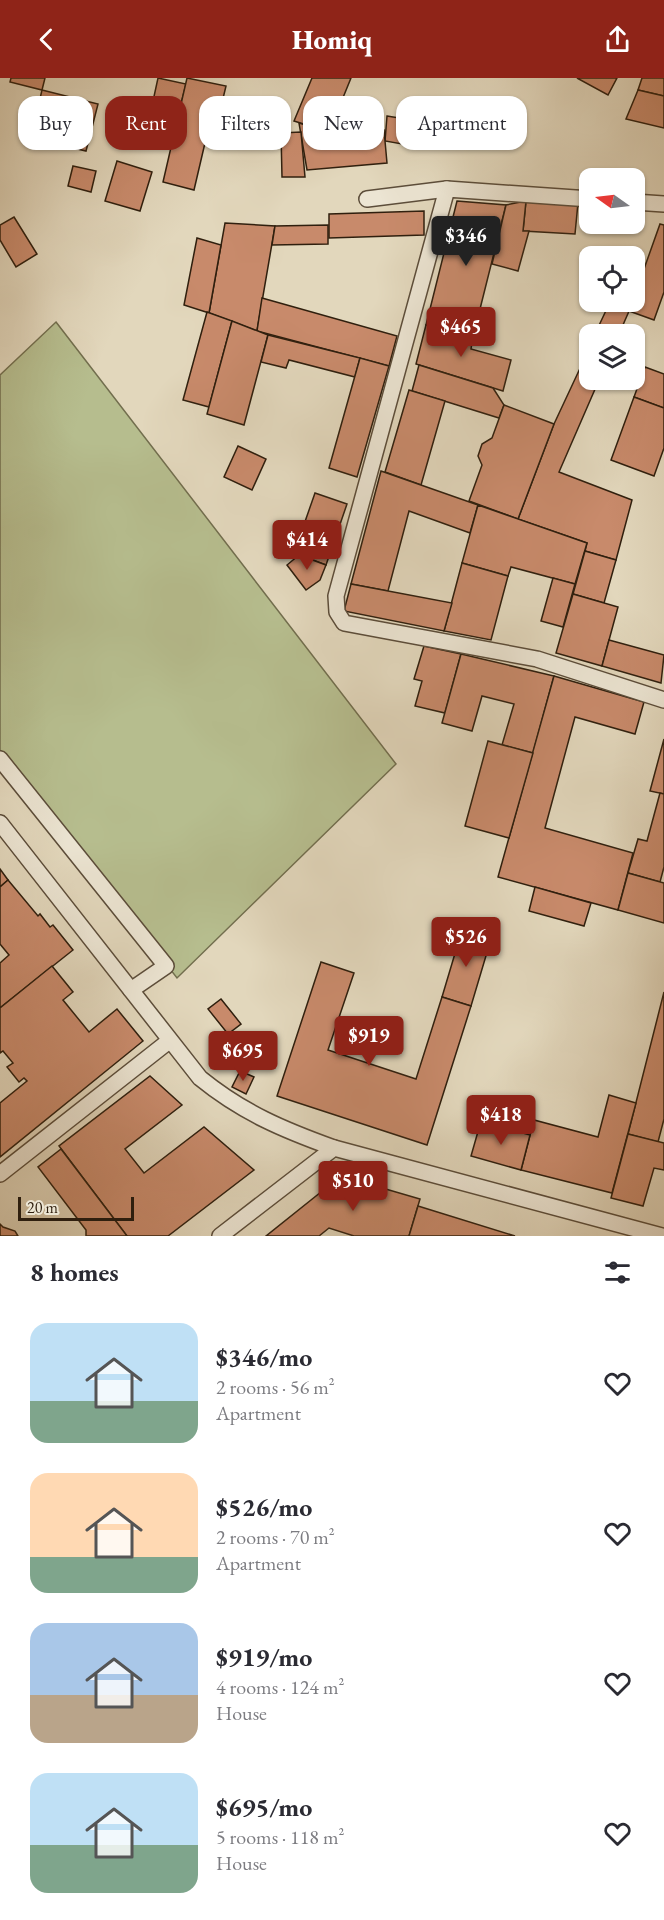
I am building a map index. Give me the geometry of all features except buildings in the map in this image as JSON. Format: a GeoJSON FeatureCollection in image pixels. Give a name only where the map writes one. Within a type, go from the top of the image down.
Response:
{"type":"FeatureCollection","features":[{"type":"Feature","properties":{"kind":"lane"},"geometry":{"type":"LineString","coordinates":[[447,189],[336,596],[337,612],[344,623],[537,659],[664,700]]}},
{"type":"Feature","properties":{"kind":"lane"},"geometry":{"type":"LineString","coordinates":[[367,199],[447,189],[579,198]]}},
{"type":"Feature","properties":{"kind":"lane"},"geometry":{"type":"LineString","coordinates":[[645,203],[664,204]]}},
{"type":"Feature","properties":{"kind":"lane"},"geometry":{"type":"LineString","coordinates":[[0,759],[166,966],[130,990]]}},
{"type":"Feature","properties":{"kind":"lane"},"geometry":{"type":"LineString","coordinates":[[0,823],[169,1041],[200,1078],[229,1102],[274,1126],[334,1149],[662,1236]]}},
{"type":"Feature","properties":{"kind":"lane"},"geometry":{"type":"LineString","coordinates":[[0,1174],[169,1041]]}},
{"type":"Feature","properties":{"kind":"lane"},"geometry":{"type":"LineString","coordinates":[[220,1236],[334,1149]]}},
{"type":"Feature","properties":{"kind":"green space"},"geometry":{"type":"Polygon","coordinates":[[[56,322],[396,764],[177,978],[0,750],[0,375],[56,322]]]}}]}
